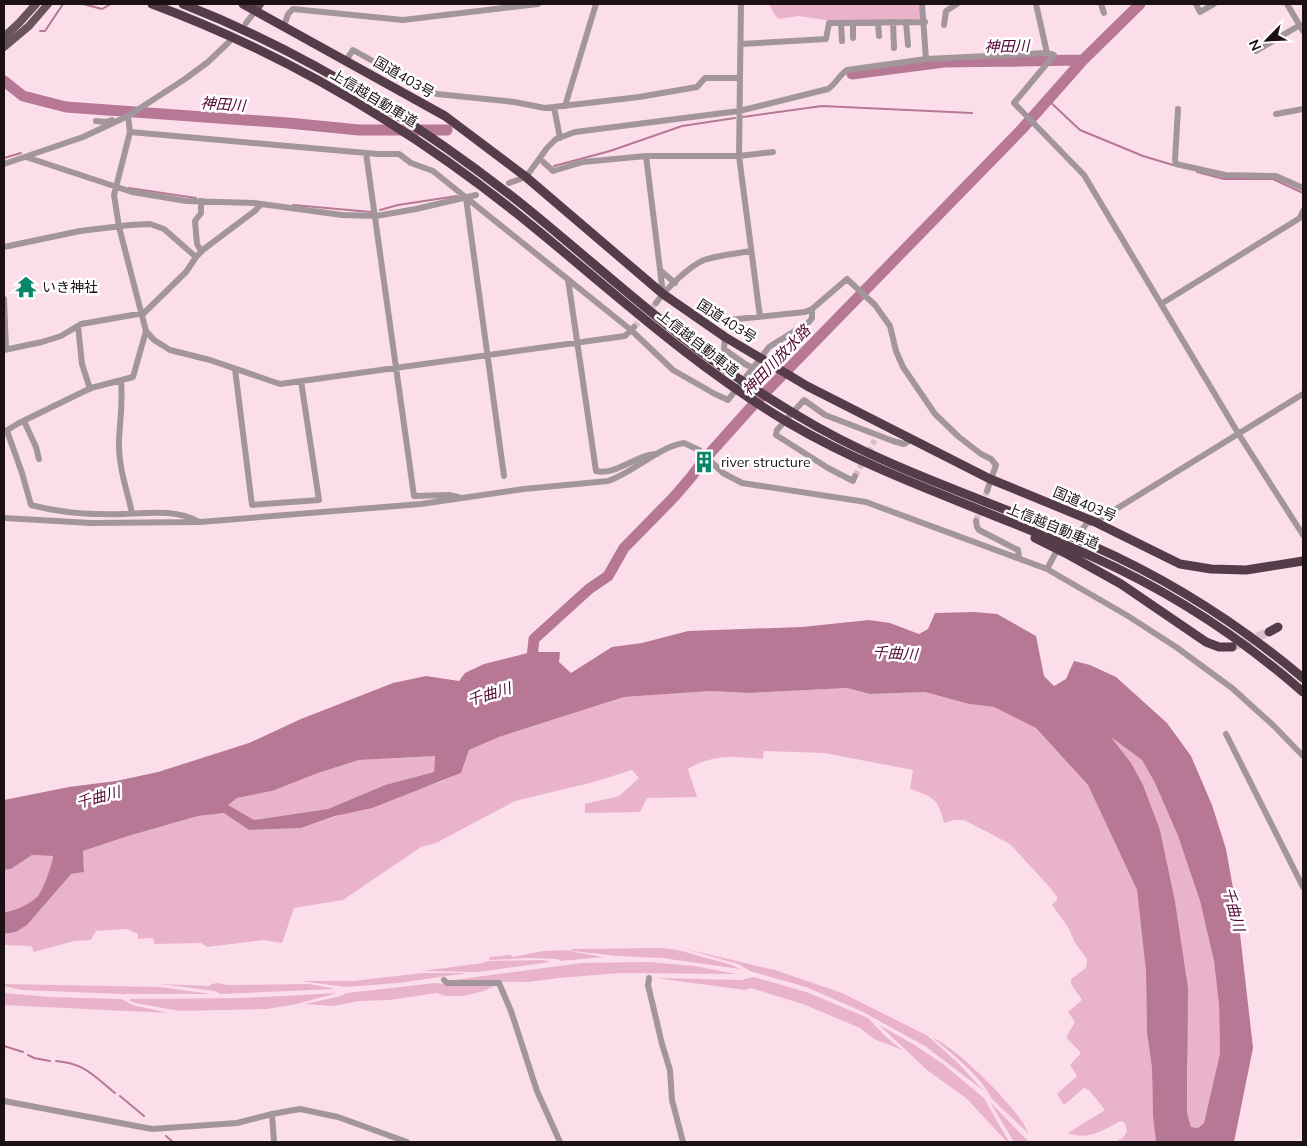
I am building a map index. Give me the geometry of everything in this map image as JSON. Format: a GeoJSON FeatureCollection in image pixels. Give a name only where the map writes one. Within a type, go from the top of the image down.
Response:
{"type":"FeatureCollection","features":[{"type":"Feature","properties":{"kind":"highway","name":"上信越自動車道"},"geometry":{"type":"LineString","coordinates":[[152,4],[225,33],[268,53],[385,119],[426,146],[514,212],[676,346],[730,386],[790,424],[854,458],[1063,544],[1140,580],[1232,636],[1303,692]]}},
{"type":"Feature","properties":{"kind":"highway","name":"上信越自動車道"},"geometry":{"type":"LineString","coordinates":[[184,4],[315,66],[397,114],[439,142],[520,204],[682,337],[737,378],[799,417],[890,463],[1067,534],[1124,560],[1182,592],[1235,626],[1303,678]]}},
{"type":"Feature","properties":{"kind":"highway","name":"国道403号"},"geometry":{"type":"LineString","coordinates":[[243,4],[258,7],[284,26],[445,116],[526,177],[663,294],[725,338],[807,386],[990,479],[1096,522],[1180,564],[1211,569],[1246,570],[1303,561]]}},
{"type":"Feature","properties":{"kind":"highway"},"geometry":{"type":"LineString","coordinates":[[921,487],[1037,539],[1076,559],[1121,584],[1206,642],[1219,647],[1232,647]]}},
{"type":"Feature","properties":{"kind":"highway"},"geometry":{"type":"LineString","coordinates":[[1235,626],[1277,652],[1303,672]]}},
{"type":"Feature","properties":{"kind":"highway"},"geometry":{"type":"LineString","coordinates":[[1268,632],[1278,627]]}},
{"type":"Feature","properties":{"kind":"main road"},"geometry":{"type":"LineString","coordinates":[[4,37],[36,4]]}},
{"type":"Feature","properties":{"kind":"main road"},"geometry":{"type":"LineString","coordinates":[[4,47],[28,26],[48,4]]}},
{"type":"Feature","properties":{"kind":"street"},"geometry":{"type":"LineString","coordinates":[[284,26],[288,14],[293,9],[402,20],[538,4]]}},
{"type":"Feature","properties":{"kind":"street"},"geometry":{"type":"LineString","coordinates":[[565,106],[596,4]]}},
{"type":"Feature","properties":{"kind":"street"},"geometry":{"type":"LineString","coordinates":[[741,4],[739,156],[760,317]]}},
{"type":"Feature","properties":{"kind":"street"},"geometry":{"type":"LineString","coordinates":[[922,4],[926,59]]}},
{"type":"Feature","properties":{"kind":"street"},"geometry":{"type":"LineString","coordinates":[[944,25],[947,9],[956,4]]}},
{"type":"Feature","properties":{"kind":"street"},"geometry":{"type":"LineString","coordinates":[[1036,4],[1047,53]]}},
{"type":"Feature","properties":{"kind":"street"},"geometry":{"type":"LineString","coordinates":[[1101,4],[1104,13]]}},
{"type":"Feature","properties":{"kind":"street"},"geometry":{"type":"LineString","coordinates":[[1196,4],[1200,12],[1214,4]]}},
{"type":"Feature","properties":{"kind":"street"},"geometry":{"type":"LineString","coordinates":[[1256,51],[1302,28],[1287,4]]}},
{"type":"Feature","properties":{"kind":"street"},"geometry":{"type":"LineString","coordinates":[[246,23],[258,7]]}},
{"type":"Feature","properties":{"kind":"street"},"geometry":{"type":"LineString","coordinates":[[892,22],[894,48]]}},
{"type":"Feature","properties":{"kind":"street"},"geometry":{"type":"LineString","coordinates":[[906,22],[908,45]]}},
{"type":"Feature","properties":{"kind":"street"},"geometry":{"type":"LineString","coordinates":[[741,44],[826,38],[829,23],[924,22]]}},
{"type":"Feature","properties":{"kind":"street"},"geometry":{"type":"LineString","coordinates":[[841,23],[842,41]]}},
{"type":"Feature","properties":{"kind":"street"},"geometry":{"type":"LineString","coordinates":[[852,23],[853,38]]}},
{"type":"Feature","properties":{"kind":"street"},"geometry":{"type":"LineString","coordinates":[[878,23],[879,36]]}},
{"type":"Feature","properties":{"kind":"street"},"geometry":{"type":"LineString","coordinates":[[4,164],[83,137],[128,116],[186,79],[229,42]]}},
{"type":"Feature","properties":{"kind":"street"},"geometry":{"type":"LineString","coordinates":[[346,60],[353,50],[416,85],[437,94],[514,102],[545,108],[639,97],[697,87],[705,78],[740,78]]}},
{"type":"Feature","properties":{"kind":"street"},"geometry":{"type":"LineString","coordinates":[[509,183],[526,177],[556,139],[575,132],[739,111],[828,89],[847,70],[926,59],[1047,53],[1054,55],[1014,103],[1084,175],[1238,432],[1303,535]]}},
{"type":"Feature","properties":{"kind":"street"},"geometry":{"type":"LineString","coordinates":[[554,107],[560,138]]}},
{"type":"Feature","properties":{"kind":"street"},"geometry":{"type":"LineString","coordinates":[[1276,114],[1303,109]]}},
{"type":"Feature","properties":{"kind":"street"},"geometry":{"type":"LineString","coordinates":[[1178,110],[1176,164],[1225,175],[1276,176],[1303,188]]}},
{"type":"Feature","properties":{"kind":"street"},"geometry":{"type":"LineString","coordinates":[[96,121],[106,122],[128,116]]}},
{"type":"Feature","properties":{"kind":"street"},"geometry":{"type":"LineString","coordinates":[[128,116],[130,132],[114,195],[119,227],[146,331],[154,340],[170,350],[280,384],[625,336],[632,328]]}},
{"type":"Feature","properties":{"kind":"street"},"geometry":{"type":"LineString","coordinates":[[130,132],[366,153],[399,154],[411,163],[433,171],[568,280],[632,328],[673,370],[728,400],[753,368],[764,361],[769,347],[809,322],[812,318],[812,309]]}},
{"type":"Feature","properties":{"kind":"street"},"geometry":{"type":"LineString","coordinates":[[540,159],[553,171],[583,162],[646,156],[739,156],[773,152]]}},
{"type":"Feature","properties":{"kind":"street"},"geometry":{"type":"LineString","coordinates":[[366,153],[414,496],[449,495],[464,498]]}},
{"type":"Feature","properties":{"kind":"street"},"geometry":{"type":"LineString","coordinates":[[646,156],[663,294]]}},
{"type":"Feature","properties":{"kind":"street"},"geometry":{"type":"LineString","coordinates":[[26,158],[116,188],[186,201],[254,203],[342,215],[376,216],[466,198],[476,194]]}},
{"type":"Feature","properties":{"kind":"street"},"geometry":{"type":"LineString","coordinates":[[466,198],[504,476]]}},
{"type":"Feature","properties":{"kind":"street"},"geometry":{"type":"LineString","coordinates":[[201,201],[201,213],[194,221],[197,244],[201,252]]}},
{"type":"Feature","properties":{"kind":"street"},"geometry":{"type":"LineString","coordinates":[[4,299],[5,349],[42,342],[61,336],[78,326],[142,315],[186,272],[201,252],[260,205]]}},
{"type":"Feature","properties":{"kind":"street"},"geometry":{"type":"LineString","coordinates":[[1161,304],[1301,220],[1303,211]]}},
{"type":"Feature","properties":{"kind":"street"},"geometry":{"type":"LineString","coordinates":[[4,246],[80,231],[130,224],[157,226],[174,236],[196,257]]}},
{"type":"Feature","properties":{"kind":"street"},"geometry":{"type":"LineString","coordinates":[[656,303],[675,283],[702,261],[716,256],[751,251]]}},
{"type":"Feature","properties":{"kind":"street"},"geometry":{"type":"LineString","coordinates":[[660,270],[675,283]]}},
{"type":"Feature","properties":{"kind":"street"},"geometry":{"type":"LineString","coordinates":[[719,322],[805,312],[812,309],[847,279],[874,305],[890,326],[896,351],[907,373],[935,414],[959,437],[981,454],[991,459],[996,465],[987,491]]}},
{"type":"Feature","properties":{"kind":"street"},"geometry":{"type":"LineString","coordinates":[[568,280],[596,471],[602,473],[610,471],[648,454],[659,454]]}},
{"type":"Feature","properties":{"kind":"street"},"geometry":{"type":"LineString","coordinates":[[78,326],[82,364],[90,389]]}},
{"type":"Feature","properties":{"kind":"street"},"geometry":{"type":"LineString","coordinates":[[146,331],[133,377],[108,382],[90,389],[5,432],[22,473],[31,505],[56,512],[165,514],[190,517],[200,522]]}},
{"type":"Feature","properties":{"kind":"street"},"geometry":{"type":"LineString","coordinates":[[725,338],[724,349],[753,368]]}},
{"type":"Feature","properties":{"kind":"street"},"geometry":{"type":"LineString","coordinates":[[236,369],[252,505],[319,500],[301,381]]}},
{"type":"Feature","properties":{"kind":"street"},"geometry":{"type":"LineString","coordinates":[[121,380],[120,458],[132,513]]}},
{"type":"Feature","properties":{"kind":"street"},"geometry":{"type":"LineString","coordinates":[[1081,531],[1087,522],[1096,522],[1238,432],[1303,394]]}},
{"type":"Feature","properties":{"kind":"street"},"geometry":{"type":"LineString","coordinates":[[855,476],[852,481],[776,435],[776,430],[804,400],[824,415],[876,437],[904,444],[911,440]]}},
{"type":"Feature","properties":{"kind":"street"},"geometry":{"type":"LineString","coordinates":[[24,421],[40,459]]}},
{"type":"Feature","properties":{"kind":"street"},"geometry":{"type":"LineString","coordinates":[[4,518],[91,523],[200,522],[393,507],[524,489],[608,481],[620,477],[659,454],[684,443],[699,450],[723,473],[742,483],[866,502],[1019,557],[1047,569],[1128,616],[1176,647],[1232,688],[1274,726],[1303,756]]}},
{"type":"Feature","properties":{"kind":"street"},"geometry":{"type":"LineString","coordinates":[[976,521],[979,530],[1018,550],[1019,557]]}},
{"type":"Feature","properties":{"kind":"street"},"geometry":{"type":"LineString","coordinates":[[1047,569],[1055,554]]}},
{"type":"Feature","properties":{"kind":"street"},"geometry":{"type":"LineString","coordinates":[[1226,734],[1303,887]]}},
{"type":"Feature","properties":{"kind":"street"},"geometry":{"type":"LineString","coordinates":[[649,978],[648,985],[670,1070],[672,1100],[683,1142]]}},
{"type":"Feature","properties":{"kind":"street"},"geometry":{"type":"LineString","coordinates":[[444,980],[447,983],[499,983],[511,1011],[537,1091],[560,1142]]}},
{"type":"Feature","properties":{"kind":"street"},"geometry":{"type":"LineString","coordinates":[[4,1101],[152,1129],[237,1123],[300,1109],[338,1117],[407,1142]]}},
{"type":"Feature","properties":{"kind":"street"},"geometry":{"type":"LineString","coordinates":[[272,1114],[274,1142]]}},
{"type":"Feature","properties":{"kind":"shaded area"},"geometry":{"type":"Polygon","coordinates":[[[769,4],[920,4],[923,20],[832,21],[799,16],[779,19],[769,4]]]}},
{"type":"Feature","properties":{"kind":"shaded area"},"geometry":{"type":"Polygon","coordinates":[[[847,688],[870,694],[925,692],[969,704],[994,707],[1036,728],[1088,785],[1137,890],[1146,972],[1147,1033],[1152,1068],[1153,1117],[1156,1142],[1114,1142],[1123,1138],[1127,1131],[1125,1123],[1121,1121],[1102,1131],[1089,1135],[1082,1136],[1068,1133],[1105,1110],[1089,1090],[1084,1088],[1064,1105],[1057,1094],[1077,1076],[1070,1065],[1081,1053],[1066,1037],[1075,1022],[1068,1012],[1082,1000],[1071,984],[1071,979],[1086,968],[1087,959],[1052,905],[1057,900],[1053,891],[1010,844],[964,820],[944,823],[940,809],[933,800],[924,794],[910,789],[913,770],[824,753],[764,751],[763,759],[743,757],[715,758],[688,769],[697,797],[647,798],[640,812],[585,813],[585,804],[619,796],[639,778],[632,770],[594,782],[515,801],[436,843],[421,847],[343,900],[294,908],[282,943],[263,940],[207,947],[201,943],[154,944],[153,938],[138,939],[138,934],[127,929],[96,931],[91,940],[74,941],[34,952],[31,946],[4,945],[4,934],[16,932],[27,925],[71,873],[84,872],[83,851],[128,836],[198,816],[225,813],[249,830],[301,828],[440,782],[461,773],[469,750],[499,737],[624,697],[711,691],[749,693],[847,688]]]}},
{"type":"Feature","properties":{"kind":"shaded area"},"geometry":{"type":"Polygon","coordinates":[[[1109,735],[1142,760],[1155,783],[1178,836],[1200,901],[1214,961],[1219,1005],[1220,1053],[1204,1123],[1198,1128],[1191,1127],[1187,1113],[1188,1066],[1183,956],[1175,901],[1160,830],[1109,735]]]}},
{"type":"Feature","properties":{"kind":"shaded area"},"geometry":{"type":"Polygon","coordinates":[[[435,756],[434,772],[385,785],[328,809],[254,820],[227,805],[237,798],[272,791],[318,773],[359,760],[435,756]]]}},
{"type":"Feature","properties":{"kind":"shaded area"},"geometry":{"type":"Polygon","coordinates":[[[32,855],[53,856],[40,894],[30,903],[4,912],[4,870],[11,869],[32,855]]]}},
{"type":"Feature","properties":{"kind":"shaded area"},"geometry":{"type":"Polygon","coordinates":[[[660,948],[678,950],[740,969],[662,958],[617,956],[573,951],[570,949],[660,948]]]}},
{"type":"Feature","properties":{"kind":"shaded area"},"geometry":{"type":"Polygon","coordinates":[[[682,948],[775,970],[842,993],[928,1036],[958,1063],[984,1091],[925,1046],[861,1011],[806,987],[750,971],[738,964],[682,948]]]}},
{"type":"Feature","properties":{"kind":"shaded area"},"geometry":{"type":"Polygon","coordinates":[[[565,950],[603,957],[561,961],[557,959],[528,958],[489,960],[490,957],[510,955],[513,957],[543,951],[565,950]]]}},
{"type":"Feature","properties":{"kind":"shaded area"},"geometry":{"type":"Polygon","coordinates":[[[543,960],[550,962],[478,972],[422,971],[488,961],[543,960]]]}},
{"type":"Feature","properties":{"kind":"shaded area"},"geometry":{"type":"Polygon","coordinates":[[[649,962],[694,966],[737,974],[620,973],[528,982],[454,981],[582,963],[649,962]]]}},
{"type":"Feature","properties":{"kind":"shaded area"},"geometry":{"type":"Polygon","coordinates":[[[423,973],[468,973],[398,983],[345,987],[301,981],[353,981],[423,973]]]}},
{"type":"Feature","properties":{"kind":"shaded area"},"geometry":{"type":"Polygon","coordinates":[[[754,977],[809,993],[868,1018],[902,1050],[874,1039],[860,1028],[803,1004],[751,988],[745,990],[656,978],[741,980],[754,977]]]}},
{"type":"Feature","properties":{"kind":"shaded area"},"geometry":{"type":"Polygon","coordinates":[[[435,983],[468,986],[497,985],[484,991],[463,996],[445,996],[437,993],[389,1000],[359,1001],[333,1006],[305,1004],[347,993],[435,983]]]}},
{"type":"Feature","properties":{"kind":"shaded area"},"geometry":{"type":"Polygon","coordinates":[[[4,984],[160,987],[211,994],[123,994],[22,990],[4,986],[4,984]]]}},
{"type":"Feature","properties":{"kind":"shaded area"},"geometry":{"type":"Polygon","coordinates":[[[160,984],[210,986],[211,984],[227,985],[309,984],[335,989],[221,994],[215,991],[160,984]]]}},
{"type":"Feature","properties":{"kind":"shaded area"},"geometry":{"type":"Polygon","coordinates":[[[4,993],[50,997],[121,999],[133,1005],[168,1013],[4,1005],[4,993]]]}},
{"type":"Feature","properties":{"kind":"shaded area"},"geometry":{"type":"Polygon","coordinates":[[[337,993],[297,1004],[267,1009],[180,1011],[130,1001],[130,999],[244,998],[337,993]]]}},
{"type":"Feature","properties":{"kind":"shaded area"},"geometry":{"type":"Polygon","coordinates":[[[879,1025],[943,1064],[984,1098],[1009,1142],[966,1098],[927,1070],[879,1025]]]}},
{"type":"Feature","properties":{"kind":"shaded area"},"geometry":{"type":"Polygon","coordinates":[[[933,1038],[956,1053],[1001,1096],[1014,1110],[1028,1133],[991,1098],[974,1074],[933,1038]]]}},
{"type":"Feature","properties":{"kind":"shaded area"},"geometry":{"type":"Polygon","coordinates":[[[990,1102],[1029,1142],[1014,1142],[990,1102]]]}},
{"type":"Feature","properties":{"kind":"water","name":"千曲川"},"geometry":{"type":"Polygon","coordinates":[[[974,612],[997,614],[1036,636],[1044,676],[1054,686],[1066,679],[1074,661],[1090,665],[1116,677],[1167,723],[1191,756],[1212,805],[1226,849],[1238,916],[1253,1048],[1234,1142],[1156,1142],[1153,1117],[1152,1068],[1147,1033],[1146,972],[1137,890],[1088,785],[1036,728],[994,707],[969,704],[925,692],[870,694],[847,688],[749,693],[711,691],[624,697],[499,737],[469,750],[461,773],[372,808],[335,816],[301,828],[249,830],[224,813],[198,816],[83,851],[84,872],[71,874],[27,925],[16,932],[4,934],[4,912],[30,903],[37,897],[47,878],[53,856],[32,855],[11,869],[4,870],[4,800],[158,772],[249,743],[301,719],[393,683],[426,676],[459,681],[465,673],[484,664],[532,652],[560,652],[559,662],[571,673],[612,647],[642,643],[688,631],[802,627],[869,620],[890,623],[919,634],[928,629],[935,613],[974,612]],[[1111,737],[1131,763],[1143,785],[1160,830],[1175,901],[1188,988],[1187,1113],[1191,1127],[1198,1128],[1204,1123],[1220,1053],[1219,1005],[1214,961],[1200,901],[1178,836],[1155,783],[1142,760],[1111,737]],[[435,756],[359,760],[318,773],[272,791],[237,798],[228,805],[254,820],[328,809],[385,785],[434,772],[435,756]]]}},
{"type":"Feature","properties":{"kind":"waterway"},"geometry":{"type":"LineString","coordinates":[[40,31],[45,31],[63,4]]}},
{"type":"Feature","properties":{"kind":"waterway"},"geometry":{"type":"LineString","coordinates":[[83,4],[102,9],[111,4]]}},
{"type":"Feature","properties":{"kind":"waterway","name":"神田川放水路"},"geometry":{"type":"LineString","coordinates":[[531,667],[534,639],[589,589],[608,576],[624,548],[674,497],[754,404],[1022,129],[1083,60],[1140,4]]}},
{"type":"Feature","properties":{"kind":"waterway","name":"神田川"},"geometry":{"type":"LineString","coordinates":[[852,74],[944,62],[1083,60]]}},
{"type":"Feature","properties":{"kind":"waterway","name":"神田川"},"geometry":{"type":"LineString","coordinates":[[4,81],[23,96],[66,107],[359,130],[447,130]]}},
{"type":"Feature","properties":{"kind":"waterway"},"geometry":{"type":"LineString","coordinates":[[1048,100],[1080,130],[1143,156],[1173,165]]}},
{"type":"Feature","properties":{"kind":"waterway"},"geometry":{"type":"LineString","coordinates":[[743,117],[822,106],[972,113]]}},
{"type":"Feature","properties":{"kind":"waterway"},"geometry":{"type":"LineString","coordinates":[[554,166],[610,151],[682,126],[735,118]]}},
{"type":"Feature","properties":{"kind":"waterway","name":"神田川放水路"},"geometry":{"type":"LineString","coordinates":[[1017,128],[1022,129]]}},
{"type":"Feature","properties":{"kind":"waterway"},"geometry":{"type":"LineString","coordinates":[[4,158],[21,153]]}},
{"type":"Feature","properties":{"kind":"waterway"},"geometry":{"type":"LineString","coordinates":[[1197,172],[1224,179],[1273,179],[1303,193]]}},
{"type":"Feature","properties":{"kind":"waterway"},"geometry":{"type":"LineString","coordinates":[[129,188],[196,198]]}},
{"type":"Feature","properties":{"kind":"waterway"},"geometry":{"type":"LineString","coordinates":[[380,210],[398,205],[457,196]]}},
{"type":"Feature","properties":{"kind":"waterway"},"geometry":{"type":"LineString","coordinates":[[293,205],[371,212]]}},
{"type":"Feature","properties":{"kind":"waterway"},"geometry":{"type":"LineString","coordinates":[[4,1046],[23,1052]]}},
{"type":"Feature","properties":{"kind":"waterway"},"geometry":{"type":"LineString","coordinates":[[28,1055],[50,1061]]}},
{"type":"Feature","properties":{"kind":"waterway"},"geometry":{"type":"LineString","coordinates":[[56,1061],[74,1064],[88,1071],[115,1093]]}},
{"type":"Feature","properties":{"kind":"waterway"},"geometry":{"type":"LineString","coordinates":[[120,1096],[144,1116]]}},
{"type":"Feature","properties":{"kind":"waterway"},"geometry":{"type":"LineString","coordinates":[[166,1136],[173,1142]]}},
{"type":"Feature","properties":{"kind":"tunnel"},"geometry":{"type":"LineString","coordinates":[[634,327],[656,303]]}},
{"type":"Feature","properties":{"kind":"tunnel"},"geometry":{"type":"LineString","coordinates":[[855,476],[875,440]]}},
{"type":"Feature","properties":{"kind":"tunnel"},"geometry":{"type":"LineString","coordinates":[[976,521],[987,491]]}},
{"type":"Feature","properties":{"kind":"tunnel"},"geometry":{"type":"LineString","coordinates":[[1232,647],[1269,632]]}},
{"type":"Feature","properties":{"kind":"place","name":"いき神社"},"geometry":{"type":"Point","coordinates":[26,287]}},
{"type":"Feature","properties":{"kind":"place","name":"river structure"},"geometry":{"type":"Point","coordinates":[704,462]}}]}
